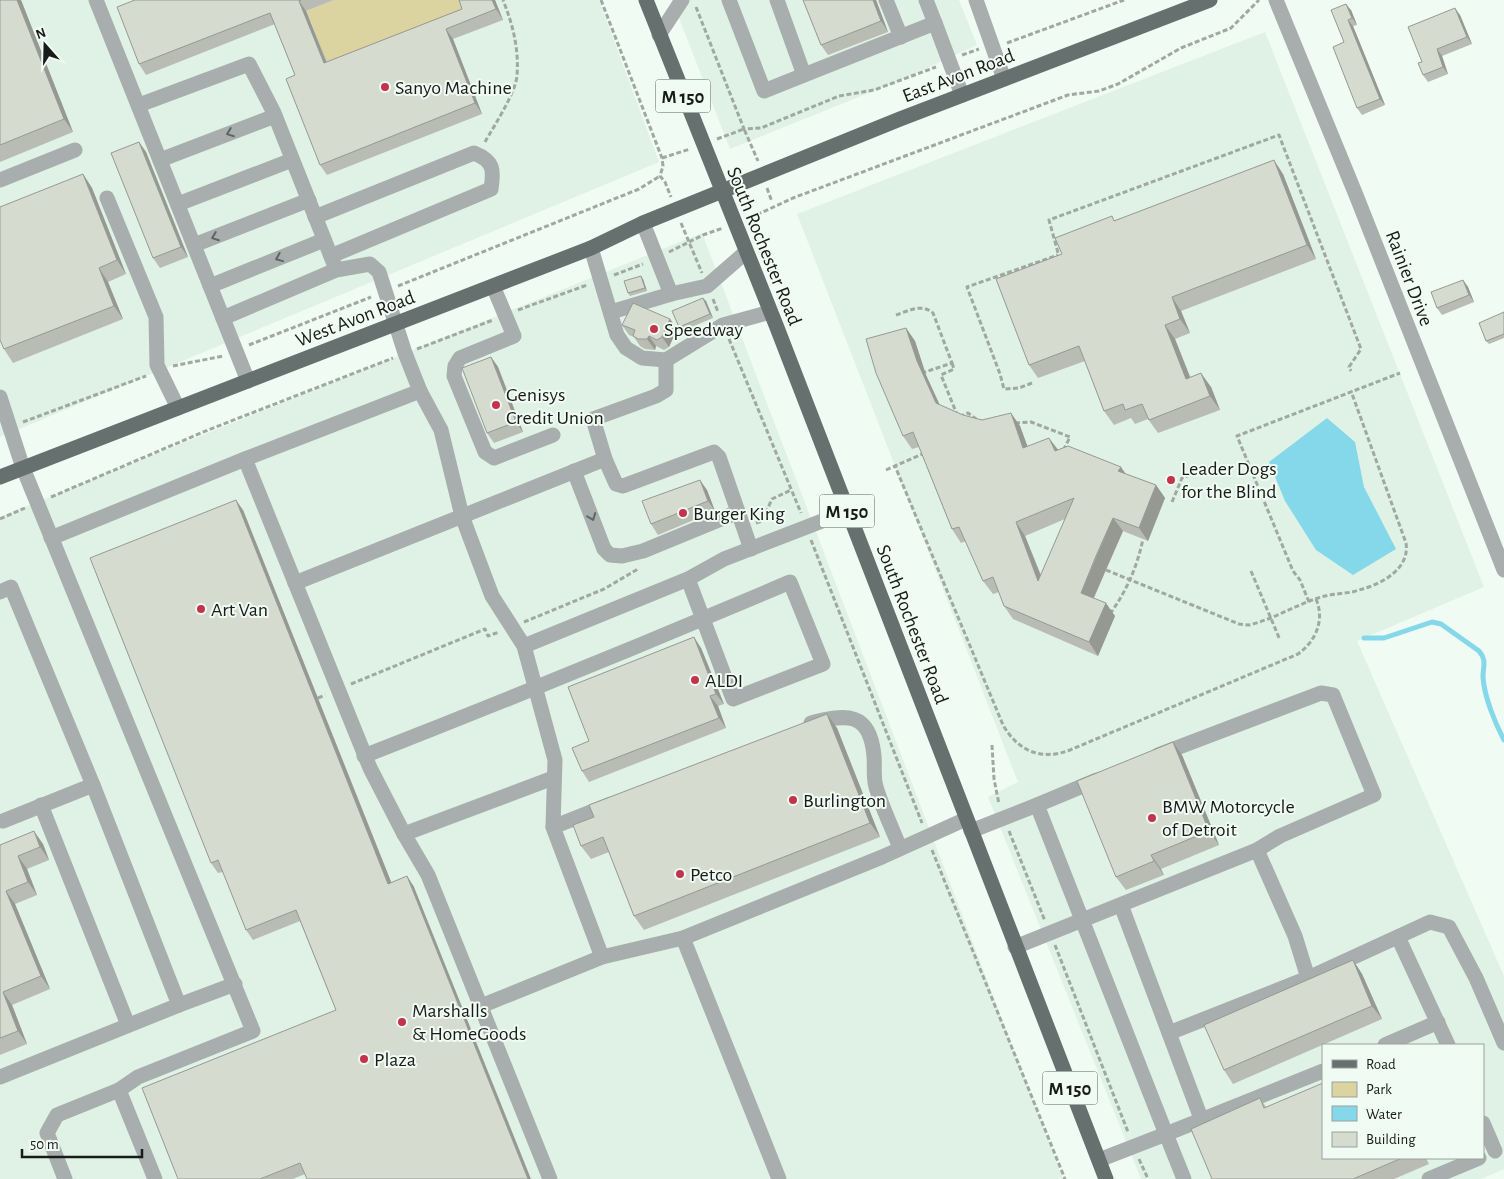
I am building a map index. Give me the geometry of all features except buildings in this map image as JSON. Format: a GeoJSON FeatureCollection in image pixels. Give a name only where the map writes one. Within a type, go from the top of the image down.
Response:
{"type":"FeatureCollection","features":[{"type":"Feature","properties":{"kind":"main road","name":"South Rochester Road"},"geometry":{"type":"LineString","coordinates":[[646,0],[848,511],[1015,948],[1106,1179]]}},
{"type":"Feature","properties":{"kind":"main road","name":"East Avon Road"},"geometry":{"type":"LineString","coordinates":[[722,192],[962,95],[1207,0]]}},
{"type":"Feature","properties":{"kind":"main road","name":"West Avon Road"},"geometry":{"type":"LineString","coordinates":[[0,477],[590,248],[643,223],[722,192]]}},
{"type":"Feature","properties":{"kind":"street"},"geometry":{"type":"LineString","coordinates":[[96,0],[248,381]]}},
{"type":"Feature","properties":{"kind":"street"},"geometry":{"type":"LineString","coordinates":[[659,35],[682,0]]}},
{"type":"Feature","properties":{"kind":"street"},"geometry":{"type":"LineString","coordinates":[[729,0],[764,92],[936,23]]}},
{"type":"Feature","properties":{"kind":"street"},"geometry":{"type":"LineString","coordinates":[[777,0],[804,75]]}},
{"type":"Feature","properties":{"kind":"street"},"geometry":{"type":"LineString","coordinates":[[886,0],[901,37]]}},
{"type":"Feature","properties":{"kind":"street"},"geometry":{"type":"LineString","coordinates":[[926,0],[962,95]]}},
{"type":"Feature","properties":{"kind":"street"},"geometry":{"type":"LineString","coordinates":[[976,0],[1004,79]]}},
{"type":"Feature","properties":{"kind":"street","name":"Rainier Drive"},"geometry":{"type":"LineString","coordinates":[[1276,0],[1356,195],[1504,570]]}},
{"type":"Feature","properties":{"kind":"street"},"geometry":{"type":"LineString","coordinates":[[139,105],[249,64],[275,116],[334,263]]}},
{"type":"Feature","properties":{"kind":"street"},"geometry":{"type":"LineString","coordinates":[[160,160],[275,116]]}},
{"type":"Feature","properties":{"kind":"street"},"geometry":{"type":"LineString","coordinates":[[0,180],[75,150]]}},
{"type":"Feature","properties":{"kind":"street"},"geometry":{"type":"LineString","coordinates":[[223,318],[491,189],[494,172],[486,158],[474,153],[315,217]]}},
{"type":"Feature","properties":{"kind":"street"},"geometry":{"type":"LineString","coordinates":[[178,204],[292,160]]}},
{"type":"Feature","properties":{"kind":"street"},"geometry":{"type":"LineString","coordinates":[[107,198],[156,317],[157,365],[178,408]]}},
{"type":"Feature","properties":{"kind":"street"},"geometry":{"type":"LineString","coordinates":[[194,245],[309,200]]}},
{"type":"Feature","properties":{"kind":"street"},"geometry":{"type":"LineString","coordinates":[[643,223],[671,294]]}},
{"type":"Feature","properties":{"kind":"street"},"geometry":{"type":"LineString","coordinates":[[210,286],[324,240]]}},
{"type":"Feature","properties":{"kind":"street"},"geometry":{"type":"LineString","coordinates":[[590,248],[617,335],[626,348],[642,358],[666,360],[723,325],[770,312]]}},
{"type":"Feature","properties":{"kind":"street"},"geometry":{"type":"LineString","coordinates":[[610,312],[671,294],[707,286],[746,252]]}},
{"type":"Feature","properties":{"kind":"street"},"geometry":{"type":"LineString","coordinates":[[334,263],[370,264],[380,272],[405,354],[420,391],[441,430],[462,516],[492,596],[524,646],[555,760],[553,828],[602,957]]}},
{"type":"Feature","properties":{"kind":"street"},"geometry":{"type":"LineString","coordinates":[[493,286],[514,336],[460,358],[455,366],[454,376],[484,452],[494,458],[553,435]]}},
{"type":"Feature","properties":{"kind":"street"},"geometry":{"type":"LineString","coordinates":[[666,360],[666,390],[656,396],[593,419],[605,459],[616,484],[623,486],[714,452],[719,457],[751,549]]}},
{"type":"Feature","properties":{"kind":"street"},"geometry":{"type":"LineString","coordinates":[[51,538],[245,458],[420,391]]}},
{"type":"Feature","properties":{"kind":"street"},"geometry":{"type":"LineString","coordinates":[[0,397],[23,468],[253,1031],[138,1077],[119,1090],[58,1115],[47,1133],[65,1179]]}},
{"type":"Feature","properties":{"kind":"street"},"geometry":{"type":"LineString","coordinates":[[245,458],[364,756],[404,834],[428,875],[550,1179]]}},
{"type":"Feature","properties":{"kind":"street"},"geometry":{"type":"LineString","coordinates":[[295,583],[605,459]]}},
{"type":"Feature","properties":{"kind":"street"},"geometry":{"type":"LineString","coordinates":[[574,471],[604,549],[610,555],[622,556],[642,551],[738,512]]}},
{"type":"Feature","properties":{"kind":"street"},"geometry":{"type":"LineString","coordinates":[[524,646],[688,579],[724,559],[848,511]]}},
{"type":"Feature","properties":{"kind":"street"},"geometry":{"type":"LineString","coordinates":[[364,756],[536,689],[703,619],[790,582],[823,664],[733,699],[703,619],[688,579]]}},
{"type":"Feature","properties":{"kind":"street"},"geometry":{"type":"LineString","coordinates":[[0,592],[12,587],[93,785],[179,1005]]}},
{"type":"Feature","properties":{"kind":"street"},"geometry":{"type":"LineString","coordinates":[[1015,948],[1258,850],[1280,836],[1374,795],[1333,695],[1321,693],[1144,761]]}},
{"type":"Feature","properties":{"kind":"street"},"geometry":{"type":"LineString","coordinates":[[799,728],[845,716],[855,718],[863,725],[871,738],[876,785],[900,848]]}},
{"type":"Feature","properties":{"kind":"street"},"geometry":{"type":"LineString","coordinates":[[480,1006],[602,957],[683,938],[900,848],[968,825],[1037,805],[1107,776]]}},
{"type":"Feature","properties":{"kind":"street"},"geometry":{"type":"LineString","coordinates":[[404,834],[553,778]]}},
{"type":"Feature","properties":{"kind":"street"},"geometry":{"type":"LineString","coordinates":[[1,819],[93,785]]}},
{"type":"Feature","properties":{"kind":"street"},"geometry":{"type":"LineString","coordinates":[[553,828],[626,798]]}},
{"type":"Feature","properties":{"kind":"street"},"geometry":{"type":"LineString","coordinates":[[41,805],[128,1025]]}},
{"type":"Feature","properties":{"kind":"street"},"geometry":{"type":"LineString","coordinates":[[1037,805],[1184,1179]]}},
{"type":"Feature","properties":{"kind":"street"},"geometry":{"type":"LineString","coordinates":[[1258,850],[1295,936],[1308,978]]}},
{"type":"Feature","properties":{"kind":"street"},"geometry":{"type":"LineString","coordinates":[[1121,905],[1202,1121]]}},
{"type":"Feature","properties":{"kind":"street"},"geometry":{"type":"LineString","coordinates":[[1169,1033],[1308,978],[1430,922],[1449,927],[1476,978],[1504,1043]]}},
{"type":"Feature","properties":{"kind":"street"},"geometry":{"type":"LineString","coordinates":[[1398,937],[1448,1044]]}},
{"type":"Feature","properties":{"kind":"street"},"geometry":{"type":"LineString","coordinates":[[683,938],[779,1179]]}},
{"type":"Feature","properties":{"kind":"street"},"geometry":{"type":"LineString","coordinates":[[0,1076],[234,984]]}},
{"type":"Feature","properties":{"kind":"street"},"geometry":{"type":"LineString","coordinates":[[1387,1044],[1438,1022]]}},
{"type":"Feature","properties":{"kind":"street"},"geometry":{"type":"LineString","coordinates":[[1098,1160],[1202,1121],[1322,1071]]}},
{"type":"Feature","properties":{"kind":"street"},"geometry":{"type":"LineString","coordinates":[[119,1090],[155,1179]]}},
{"type":"Feature","properties":{"kind":"street"},"geometry":{"type":"LineString","coordinates":[[1484,1126],[1494,1152]]}},
{"type":"Feature","properties":{"kind":"street"},"geometry":{"type":"LineString","coordinates":[[1429,1179],[1477,1159]]}},
{"type":"Feature","properties":{"kind":"path"},"geometry":{"type":"LineString","coordinates":[[477,154],[502,113],[517,77],[515,28],[503,0]]}},
{"type":"Feature","properties":{"kind":"path"},"geometry":{"type":"LineString","coordinates":[[10,428],[180,363],[222,356],[236,351],[639,188],[660,176],[663,166],[662,158],[602,0]]}},
{"type":"Feature","properties":{"kind":"path"},"geometry":{"type":"LineString","coordinates":[[692,0],[754,151]]}},
{"type":"Feature","properties":{"kind":"path"},"geometry":{"type":"LineString","coordinates":[[727,135],[744,129],[761,128],[838,96],[874,90],[976,49],[1002,46],[1124,0]]}},
{"type":"Feature","properties":{"kind":"path"},"geometry":{"type":"LineString","coordinates":[[769,211],[793,198],[1068,95],[1099,91],[1118,84],[1180,48],[1231,28],[1259,0]]}},
{"type":"Feature","properties":{"kind":"path"},"geometry":{"type":"LineString","coordinates":[[1061,263],[1049,220],[1279,135],[1361,349],[1349,367],[1351,371]]}},
{"type":"Feature","properties":{"kind":"path"},"geometry":{"type":"LineString","coordinates":[[662,158],[671,156]]}},
{"type":"Feature","properties":{"kind":"path"},"geometry":{"type":"LineString","coordinates":[[660,176],[665,182]]}},
{"type":"Feature","properties":{"kind":"path"},"geometry":{"type":"LineString","coordinates":[[685,232],[703,276]]}},
{"type":"Feature","properties":{"kind":"path"},"geometry":{"type":"LineString","coordinates":[[0,519],[208,430],[658,258],[703,235]]}},
{"type":"Feature","properties":{"kind":"path"},"geometry":{"type":"LineString","coordinates":[[1032,383],[1019,388],[1004,389],[967,287],[1058,255]]}},
{"type":"Feature","properties":{"kind":"path"},"geometry":{"type":"LineString","coordinates":[[712,297],[720,315]]}},
{"type":"Feature","properties":{"kind":"path"},"geometry":{"type":"LineString","coordinates":[[896,316],[920,308],[928,309],[933,313],[954,369],[940,375],[958,417],[968,413],[979,422]]}},
{"type":"Feature","properties":{"kind":"path"},"geometry":{"type":"LineString","coordinates":[[727,334],[800,510]]}},
{"type":"Feature","properties":{"kind":"path"},"geometry":{"type":"LineString","coordinates":[[925,372],[952,363]]}},
{"type":"Feature","properties":{"kind":"path"},"geometry":{"type":"LineString","coordinates":[[1309,602],[1300,580],[1293,571],[1238,436],[1400,373]]}},
{"type":"Feature","properties":{"kind":"path"},"geometry":{"type":"LineString","coordinates":[[1106,570],[1239,624],[1249,625],[1316,599],[1358,591],[1371,586],[1398,569],[1407,553],[1406,543],[1351,391]]}},
{"type":"Feature","properties":{"kind":"path"},"geometry":{"type":"LineString","coordinates":[[1008,424],[1031,422],[1070,437],[1060,456]]}},
{"type":"Feature","properties":{"kind":"path"},"geometry":{"type":"LineString","coordinates":[[886,470],[926,453]]}},
{"type":"Feature","properties":{"kind":"path"},"geometry":{"type":"LineString","coordinates":[[1172,502],[1182,478],[1215,465]]}},
{"type":"Feature","properties":{"kind":"path"},"geometry":{"type":"LineString","coordinates":[[895,466],[1003,725],[1010,738],[1031,752],[1057,755],[1298,654],[1310,643],[1319,626],[1320,609],[1316,599]]}},
{"type":"Feature","properties":{"kind":"path"},"geometry":{"type":"LineString","coordinates":[[744,528],[762,521],[772,499],[791,490]]}},
{"type":"Feature","properties":{"kind":"path"},"geometry":{"type":"LineString","coordinates":[[1110,614],[1131,580],[1139,559],[1142,539]]}},
{"type":"Feature","properties":{"kind":"path"},"geometry":{"type":"LineString","coordinates":[[811,542],[920,818]]}},
{"type":"Feature","properties":{"kind":"path"},"geometry":{"type":"LineString","coordinates":[[318,698],[485,630],[488,636],[511,627],[604,589],[640,568]]}},
{"type":"Feature","properties":{"kind":"path"},"geometry":{"type":"LineString","coordinates":[[1251,571],[1280,640]]}},
{"type":"Feature","properties":{"kind":"path"},"geometry":{"type":"LineString","coordinates":[[992,745],[994,779],[1000,808]]}},
{"type":"Feature","properties":{"kind":"path"},"geometry":{"type":"LineString","coordinates":[[1008,828],[1046,923]]}},
{"type":"Feature","properties":{"kind":"path"},"geometry":{"type":"LineString","coordinates":[[932,850],[1065,1179]]}},
{"type":"Feature","properties":{"kind":"path"},"geometry":{"type":"LineString","coordinates":[[1056,948],[1128,1132]]}},
{"type":"Feature","properties":{"kind":"path"},"geometry":{"type":"LineString","coordinates":[[1141,1163],[1148,1179]]}},
{"type":"Feature","properties":{"kind":"shaded area"},"geometry":{"type":"Polygon","coordinates":[[[0,0],[599,0],[659,162],[0,437],[0,0]]]}},
{"type":"Feature","properties":{"kind":"shaded area"},"geometry":{"type":"Polygon","coordinates":[[[672,0],[959,0],[977,45],[901,80],[730,149],[672,0]]]}},
{"type":"Feature","properties":{"kind":"shaded area","name":"Leader Dogs for the Blind"},"geometry":{"type":"Polygon","coordinates":[[[1265,32],[1484,587],[1357,641],[1504,976],[1504,1169],[1481,1179],[1141,1179],[988,797],[1018,782],[797,214],[1265,32]]]}},
{"type":"Feature","properties":{"kind":"shaded area"},"geometry":{"type":"Polygon","coordinates":[[[702,233],[1063,1179],[0,1179],[0,517],[702,233]]]}},
{"type":"Feature","properties":{"kind":"green space"},"geometry":{"type":"Polygon","coordinates":[[[334,0],[462,0],[471,24],[324,77],[326,62],[311,22],[299,14],[334,0]]]}},
{"type":"Feature","properties":{"kind":"water"},"geometry":{"type":"Polygon","coordinates":[[[1327,418],[1355,442],[1364,487],[1396,549],[1353,575],[1316,550],[1285,501],[1269,462],[1327,418]]]}},
{"type":"Feature","properties":{"kind":"waterway"},"geometry":{"type":"LineString","coordinates":[[1364,638],[1384,638],[1432,622],[1441,624],[1479,651],[1484,660],[1483,677],[1488,701],[1504,740]]}},
{"type":"Feature","properties":{"kind":"place","name":"Sanyo Machine"},"geometry":{"type":"Point","coordinates":[385,87]}},
{"type":"Feature","properties":{"kind":"place","name":"Speedway"},"geometry":{"type":"Point","coordinates":[654,329]}},
{"type":"Feature","properties":{"kind":"place","name":"Genisys Credit Union"},"geometry":{"type":"Point","coordinates":[496,405]}},
{"type":"Feature","properties":{"kind":"place","name":"Leader Dogs for the Blind"},"geometry":{"type":"Point","coordinates":[1171,480]}},
{"type":"Feature","properties":{"kind":"place","name":"Burger King"},"geometry":{"type":"Point","coordinates":[683,513]}},
{"type":"Feature","properties":{"kind":"place","name":"Art Van"},"geometry":{"type":"Point","coordinates":[201,609]}},
{"type":"Feature","properties":{"kind":"place","name":"ALDI"},"geometry":{"type":"Point","coordinates":[695,680]}},
{"type":"Feature","properties":{"kind":"place","name":"Burlington"},"geometry":{"type":"Point","coordinates":[793,800]}},
{"type":"Feature","properties":{"kind":"place","name":"BMW Motorcycle of Detroit"},"geometry":{"type":"Point","coordinates":[1152,818]}},
{"type":"Feature","properties":{"kind":"place","name":"Petco"},"geometry":{"type":"Point","coordinates":[680,874]}},
{"type":"Feature","properties":{"kind":"place","name":"Marshalls & HomeGoods"},"geometry":{"type":"Point","coordinates":[402,1022]}},
{"type":"Feature","properties":{"kind":"place","name":"Plaza"},"geometry":{"type":"Point","coordinates":[364,1059]}}]}
